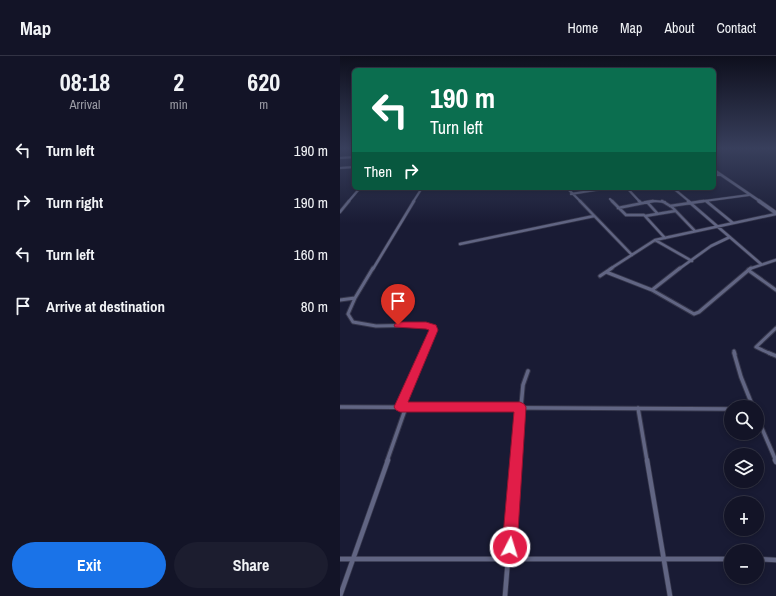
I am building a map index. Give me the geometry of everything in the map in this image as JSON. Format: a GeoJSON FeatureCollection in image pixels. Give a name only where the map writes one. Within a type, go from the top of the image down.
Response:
{"type":"FeatureCollection","features":[{"type":"Feature","properties":{"kind":"main road"},"geometry":{"type":"LineString","coordinates":[[721,174],[776,214]]}},
{"type":"Feature","properties":{"kind":"street"},"geometry":{"type":"LineString","coordinates":[[340,212],[358,190]]}},
{"type":"Feature","properties":{"kind":"street"},"geometry":{"type":"LineString","coordinates":[[400,407],[433,334],[432,328],[426,326],[353,323],[348,314],[355,298],[421,190]]}},
{"type":"Feature","properties":{"kind":"street"},"geometry":{"type":"LineString","coordinates":[[568,190],[632,255]]}},
{"type":"Feature","properties":{"kind":"street"},"geometry":{"type":"LineString","coordinates":[[571,194],[596,190]]}},
{"type":"Feature","properties":{"kind":"street"},"geometry":{"type":"LineString","coordinates":[[629,190],[638,202],[642,203]]}},
{"type":"Feature","properties":{"kind":"street"},"geometry":{"type":"LineString","coordinates":[[675,190],[761,264]]}},
{"type":"Feature","properties":{"kind":"street"},"geometry":{"type":"LineString","coordinates":[[670,206],[749,195]]}},
{"type":"Feature","properties":{"kind":"street"},"geometry":{"type":"LineString","coordinates":[[610,198],[626,215],[641,214],[645,216],[665,238]]}},
{"type":"Feature","properties":{"kind":"street"},"geometry":{"type":"LineString","coordinates":[[706,201],[733,223]]}},
{"type":"Feature","properties":{"kind":"street"},"geometry":{"type":"LineString","coordinates":[[647,202],[657,213]]}},
{"type":"Feature","properties":{"kind":"street"},"geometry":{"type":"LineString","coordinates":[[618,208],[647,202],[663,202],[670,206],[695,231]]}},
{"type":"Feature","properties":{"kind":"street"},"geometry":{"type":"LineString","coordinates":[[645,216],[675,211]]}},
{"type":"Feature","properties":{"kind":"street"},"geometry":{"type":"LineString","coordinates":[[600,276],[655,240],[776,214]]}},
{"type":"Feature","properties":{"kind":"street"},"geometry":{"type":"LineString","coordinates":[[460,244],[594,216]]}},
{"type":"Feature","properties":{"kind":"street"},"geometry":{"type":"LineString","coordinates":[[652,290],[718,242],[730,237]]}},
{"type":"Feature","properties":{"kind":"street"},"geometry":{"type":"LineString","coordinates":[[655,240],[692,261]]}},
{"type":"Feature","properties":{"kind":"street"},"geometry":{"type":"LineString","coordinates":[[606,272],[652,290],[694,314],[699,312],[748,270],[761,264],[776,260]]}},
{"type":"Feature","properties":{"kind":"street"},"geometry":{"type":"LineString","coordinates":[[748,270],[776,290]]}},
{"type":"Feature","properties":{"kind":"street"},"geometry":{"type":"LineString","coordinates":[[340,300],[355,298]]}},
{"type":"Feature","properties":{"kind":"street"},"geometry":{"type":"LineString","coordinates":[[776,328],[756,347],[776,356]]}},
{"type":"Feature","properties":{"kind":"street"},"geometry":{"type":"LineString","coordinates":[[734,351],[741,377],[750,400]]}},
{"type":"Feature","properties":{"kind":"street"},"geometry":{"type":"LineString","coordinates":[[505,596],[520,407],[523,385],[528,371]]}},
{"type":"Feature","properties":{"kind":"street"},"geometry":{"type":"LineString","coordinates":[[340,407],[724,409]]}},
{"type":"Feature","properties":{"kind":"street"},"geometry":{"type":"LineString","coordinates":[[340,596],[406,407]]}},
{"type":"Feature","properties":{"kind":"street"},"geometry":{"type":"LineString","coordinates":[[638,408],[670,596]]}},
{"type":"Feature","properties":{"kind":"street"},"geometry":{"type":"LineString","coordinates":[[764,434],[776,462]]}},
{"type":"Feature","properties":{"kind":"street"},"geometry":{"type":"LineString","coordinates":[[340,559],[724,559]]}},
{"type":"Feature","properties":{"kind":"street"},"geometry":{"type":"LineString","coordinates":[[764,560],[776,560]]}},
{"type":"Feature","properties":{"kind":"route"},"geometry":{"type":"LineString","coordinates":[[398,325],[430,326],[434,330],[400,407],[520,407],[510,547]]}}]}
